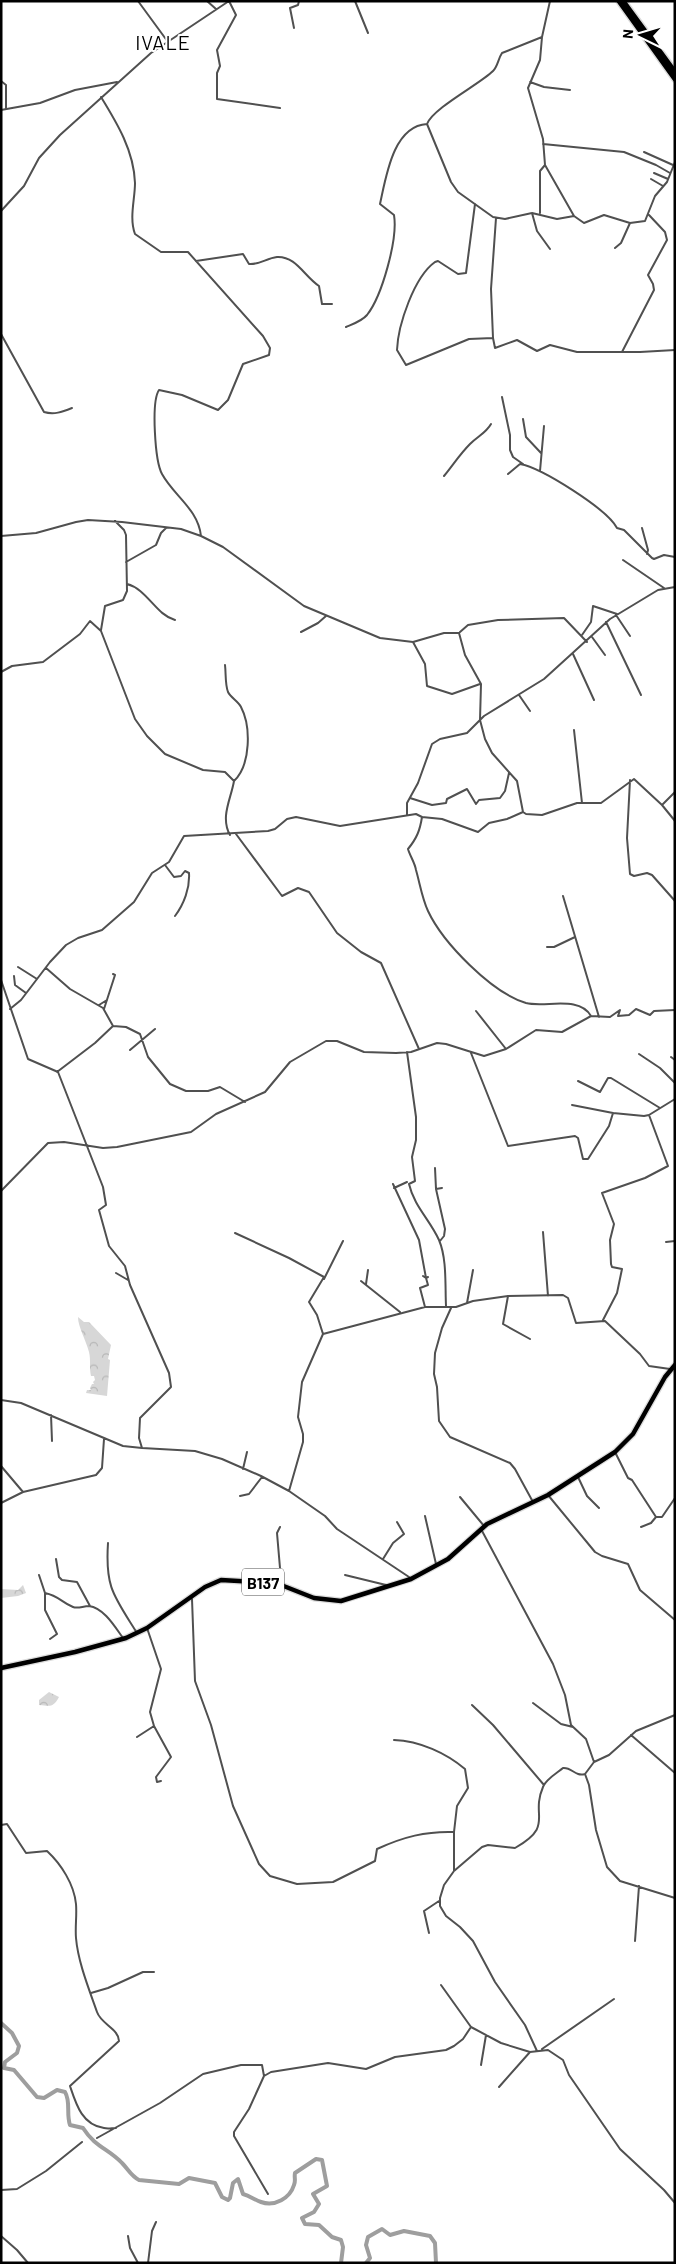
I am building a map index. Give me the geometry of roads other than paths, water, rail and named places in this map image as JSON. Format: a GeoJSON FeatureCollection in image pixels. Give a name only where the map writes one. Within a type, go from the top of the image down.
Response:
{"type":"FeatureCollection","features":[{"type":"Feature","properties":{"kind":"highway"},"geometry":{"type":"LineString","coordinates":[[619,1],[675,79]]}},
{"type":"Feature","properties":{"kind":"highway"},"geometry":{"type":"LineString","coordinates":[[624,1],[675,72]]}},
{"type":"Feature","properties":{"kind":"main road","name":"B137"},"geometry":{"type":"LineString","coordinates":[[1,1668],[75,1652],[137,1633],[155,1623],[206,1587],[221,1580],[276,1583],[314,1598],[341,1601],[411,1579],[437,1566],[462,1548],[483,1527],[501,1515],[548,1495],[615,1452],[640,1424],[670,1369],[675,1365]]}},
{"type":"Feature","properties":{"kind":"street"},"geometry":{"type":"LineString","coordinates":[[138,1],[168,42]]}},
{"type":"Feature","properties":{"kind":"street"},"geometry":{"type":"LineString","coordinates":[[207,1],[216,9]]}},
{"type":"Feature","properties":{"kind":"street"},"geometry":{"type":"LineString","coordinates":[[1,211],[24,186],[46,149],[117,82],[151,53],[229,1],[236,15],[217,50],[220,66],[217,74],[218,98],[280,108]]}},
{"type":"Feature","properties":{"kind":"street"},"geometry":{"type":"LineString","coordinates":[[294,28],[290,8],[298,5],[299,1]]}},
{"type":"Feature","properties":{"kind":"street"},"geometry":{"type":"LineString","coordinates":[[355,1],[368,33]]}},
{"type":"Feature","properties":{"kind":"street"},"geometry":{"type":"LineString","coordinates":[[550,1],[542,37],[540,60],[528,88],[538,116],[545,165],[574,216],[584,223],[604,215],[630,223],[645,221],[674,163],[644,152]]}},
{"type":"Feature","properties":{"kind":"street"},"geometry":{"type":"LineString","coordinates":[[427,124],[428,121],[463,91],[491,73],[496,68],[502,53],[542,37]]}},
{"type":"Feature","properties":{"kind":"street"},"geometry":{"type":"LineString","coordinates":[[1,81],[6,85],[6,108]]}},
{"type":"Feature","properties":{"kind":"street"},"geometry":{"type":"LineString","coordinates":[[1,110],[40,103],[75,90],[117,82]]}},
{"type":"Feature","properties":{"kind":"street"},"geometry":{"type":"LineString","coordinates":[[530,82],[548,88],[570,90]]}},
{"type":"Feature","properties":{"kind":"street"},"geometry":{"type":"LineString","coordinates":[[101,97],[119,126],[132,162],[135,186],[133,224],[135,234],[157,250],[185,251],[263,336],[270,348],[269,355],[243,364],[228,400],[218,410],[182,395],[159,390],[156,394],[154,422],[161,473],[196,519],[201,536]]}},
{"type":"Feature","properties":{"kind":"street"},"geometry":{"type":"LineString","coordinates":[[346,327],[366,317],[375,303],[389,265],[396,225],[394,215],[380,204],[394,154],[406,133],[416,124],[427,124]]}},
{"type":"Feature","properties":{"kind":"street"},"geometry":{"type":"LineString","coordinates":[[427,124],[451,182],[458,192],[496,218],[505,219],[532,213],[540,213],[557,219],[574,216]]}},
{"type":"Feature","properties":{"kind":"street"},"geometry":{"type":"LineString","coordinates":[[543,144],[624,152],[670,173]]}},
{"type":"Feature","properties":{"kind":"street"},"geometry":{"type":"LineString","coordinates":[[540,213],[540,171],[545,165]]}},
{"type":"Feature","properties":{"kind":"street"},"geometry":{"type":"LineString","coordinates":[[654,173],[668,178]]}},
{"type":"Feature","properties":{"kind":"street"},"geometry":{"type":"LineString","coordinates":[[651,179],[663,186]]}},
{"type":"Feature","properties":{"kind":"street"},"geometry":{"type":"LineString","coordinates":[[476,204],[466,273],[458,274],[438,261],[431,265],[409,300],[396,350],[406,365],[469,339],[493,338]]}},
{"type":"Feature","properties":{"kind":"street"},"geometry":{"type":"LineString","coordinates":[[532,213],[537,231],[550,249]]}},
{"type":"Feature","properties":{"kind":"street"},"geometry":{"type":"LineString","coordinates":[[622,353],[654,290],[648,275],[666,242],[665,232],[649,216]]}},
{"type":"Feature","properties":{"kind":"street"},"geometry":{"type":"LineString","coordinates":[[496,218],[491,290],[495,348],[517,340],[537,351],[550,345],[576,352],[622,353],[675,350]]}},
{"type":"Feature","properties":{"kind":"street"},"geometry":{"type":"LineString","coordinates":[[615,248],[621,243],[630,223]]}},
{"type":"Feature","properties":{"kind":"street"},"geometry":{"type":"LineString","coordinates":[[196,261],[242,254],[249,264],[258,264],[278,257],[287,258],[298,265],[305,276],[319,286],[322,304],[332,304]]}},
{"type":"Feature","properties":{"kind":"street"},"geometry":{"type":"LineString","coordinates":[[1,334],[44,412],[57,414],[72,408]]}},
{"type":"Feature","properties":{"kind":"street"},"geometry":{"type":"LineString","coordinates":[[502,397],[510,450],[513,457],[575,492],[610,517],[618,528],[624,530],[654,559],[664,555],[675,557]]}},
{"type":"Feature","properties":{"kind":"street"},"geometry":{"type":"LineString","coordinates":[[523,419],[526,437],[541,453]]}},
{"type":"Feature","properties":{"kind":"street"},"geometry":{"type":"LineString","coordinates":[[444,476],[463,451],[487,431],[491,424]]}},
{"type":"Feature","properties":{"kind":"street"},"geometry":{"type":"LineString","coordinates":[[540,471],[544,426]]}},
{"type":"Feature","properties":{"kind":"street"},"geometry":{"type":"LineString","coordinates":[[508,474],[518,465],[525,465]]}},
{"type":"Feature","properties":{"kind":"street"},"geometry":{"type":"LineString","coordinates":[[1,536],[36,534],[76,522],[115,522],[180,529],[201,536],[240,558],[304,606],[380,638],[413,642],[444,633],[459,633],[468,625],[498,620],[561,618],[566,619],[587,642]]}},
{"type":"Feature","properties":{"kind":"street"},"geometry":{"type":"LineString","coordinates":[[100,632],[103,610],[106,606],[123,600],[126,597],[126,535],[124,530],[115,522]]}},
{"type":"Feature","properties":{"kind":"street"},"geometry":{"type":"LineString","coordinates":[[126,562],[156,546],[161,533],[166,528]]}},
{"type":"Feature","properties":{"kind":"street"},"geometry":{"type":"LineString","coordinates":[[642,528],[648,550],[647,554]]}},
{"type":"Feature","properties":{"kind":"street"},"geometry":{"type":"LineString","coordinates":[[622,560],[664,588]]}},
{"type":"Feature","properties":{"kind":"street"},"geometry":{"type":"LineString","coordinates":[[127,584],[144,593],[166,615],[175,620]]}},
{"type":"Feature","properties":{"kind":"street"},"geometry":{"type":"LineString","coordinates":[[407,815],[407,803],[418,783],[432,744],[440,739],[467,733],[480,720],[544,679],[587,642],[606,622],[664,588],[675,586]]}},
{"type":"Feature","properties":{"kind":"street"},"geometry":{"type":"LineString","coordinates":[[582,635],[591,622],[593,606],[617,615],[630,636]]}},
{"type":"Feature","properties":{"kind":"street"},"geometry":{"type":"LineString","coordinates":[[301,632],[318,623],[326,616]]}},
{"type":"Feature","properties":{"kind":"street"},"geometry":{"type":"LineString","coordinates":[[1,672],[12,666],[42,662],[80,634],[90,621],[100,632],[135,719],[147,736],[165,754],[203,770],[225,772],[234,781]]}},
{"type":"Feature","properties":{"kind":"street"},"geometry":{"type":"LineString","coordinates":[[606,622],[641,695]]}},
{"type":"Feature","properties":{"kind":"street"},"geometry":{"type":"LineString","coordinates":[[459,633],[465,655],[481,684],[480,720],[487,745],[519,785],[523,812]]}},
{"type":"Feature","properties":{"kind":"street"},"geometry":{"type":"LineString","coordinates":[[592,637],[605,655]]}},
{"type":"Feature","properties":{"kind":"street"},"geometry":{"type":"LineString","coordinates":[[413,642],[425,664],[427,686],[452,694],[481,684]]}},
{"type":"Feature","properties":{"kind":"street"},"geometry":{"type":"LineString","coordinates":[[573,654],[594,700]]}},
{"type":"Feature","properties":{"kind":"street"},"geometry":{"type":"LineString","coordinates":[[225,665],[228,690],[240,706],[246,729],[245,762],[234,781],[226,814],[227,828],[230,835]]}},
{"type":"Feature","properties":{"kind":"street"},"geometry":{"type":"LineString","coordinates":[[519,695],[530,711]]}},
{"type":"Feature","properties":{"kind":"street"},"geometry":{"type":"LineString","coordinates":[[574,730],[582,803]]}},
{"type":"Feature","properties":{"kind":"street"},"geometry":{"type":"LineString","coordinates":[[410,798],[438,804],[446,803],[447,799],[466,789],[476,804],[483,798],[500,798],[505,790],[509,772]]}},
{"type":"Feature","properties":{"kind":"street"},"geometry":{"type":"LineString","coordinates":[[630,780],[627,838],[630,874],[634,876],[647,873],[652,874],[675,901]]}},
{"type":"Feature","properties":{"kind":"street"},"geometry":{"type":"LineString","coordinates":[[10,1009],[26,994],[66,946],[78,938],[109,925],[134,902],[152,873],[169,862],[184,836],[230,835],[268,831],[275,829],[286,819],[296,817],[340,826],[416,814],[422,817],[442,819],[476,832],[489,823],[508,819],[523,812],[526,814],[542,815],[582,803],[601,803],[630,780],[636,780],[662,805],[675,821]]}},
{"type":"Feature","properties":{"kind":"street"},"geometry":{"type":"LineString","coordinates":[[662,805],[675,792]]}},
{"type":"Feature","properties":{"kind":"street"},"geometry":{"type":"LineString","coordinates":[[422,817],[417,838],[408,849],[428,911],[440,931],[483,978],[502,992],[528,1003],[575,1006],[586,1010],[591,1016]]}},
{"type":"Feature","properties":{"kind":"street"},"geometry":{"type":"LineString","coordinates":[[236,834],[273,882],[277,892],[282,896],[298,888],[309,892],[337,933],[361,952],[381,963],[419,1049]]}},
{"type":"Feature","properties":{"kind":"street"},"geometry":{"type":"LineString","coordinates":[[165,865],[174,877],[181,876],[185,871],[189,873],[184,898],[175,916]]}},
{"type":"Feature","properties":{"kind":"street"},"geometry":{"type":"LineString","coordinates":[[563,896],[587,970],[599,1017]]}},
{"type":"Feature","properties":{"kind":"street"},"geometry":{"type":"LineString","coordinates":[[547,947],[554,947],[575,937]]}},
{"type":"Feature","properties":{"kind":"street"},"geometry":{"type":"LineString","coordinates":[[18,967],[29,972],[37,979]]}},
{"type":"Feature","properties":{"kind":"street"},"geometry":{"type":"LineString","coordinates":[[46,968],[70,989],[104,1009],[113,1026]]}},
{"type":"Feature","properties":{"kind":"street"},"geometry":{"type":"LineString","coordinates":[[104,1009],[115,975],[113,974]]}},
{"type":"Feature","properties":{"kind":"street"},"geometry":{"type":"LineString","coordinates":[[14,976],[15,985],[26,994]]}},
{"type":"Feature","properties":{"kind":"street"},"geometry":{"type":"LineString","coordinates":[[1,980],[28,1059],[57,1072],[103,1187],[106,1204],[99,1210],[109,1246],[125,1266],[129,1282],[171,1380],[171,1387],[140,1418],[139,1438],[142,1448]]}},
{"type":"Feature","properties":{"kind":"street"},"geometry":{"type":"LineString","coordinates":[[15,980],[19,982]]}},
{"type":"Feature","properties":{"kind":"street"},"geometry":{"type":"LineString","coordinates":[[99,1005],[108,999]]}},
{"type":"Feature","properties":{"kind":"street"},"geometry":{"type":"LineString","coordinates":[[1,1191],[48,1143],[64,1142],[117,1147],[191,1132],[216,1114],[265,1092],[290,1062],[326,1041],[337,1041],[364,1052],[407,1052],[437,1043],[451,1044],[484,1056],[506,1049],[536,1030],[564,1031],[591,1016],[610,1017],[620,1010],[618,1016],[629,1015],[636,1009],[650,1015],[654,1011],[675,1010]]}},
{"type":"Feature","properties":{"kind":"street"},"geometry":{"type":"LineString","coordinates":[[476,1011],[506,1049]]}},
{"type":"Feature","properties":{"kind":"street"},"geometry":{"type":"LineString","coordinates":[[57,1072],[96,1043],[113,1026]]}},
{"type":"Feature","properties":{"kind":"street"},"geometry":{"type":"LineString","coordinates":[[113,1026],[132,1029],[142,1038],[148,1057],[170,1084],[186,1092],[208,1091],[220,1087],[244,1102]]}},
{"type":"Feature","properties":{"kind":"street"},"geometry":{"type":"LineString","coordinates":[[130,1050],[155,1028]]}},
{"type":"Feature","properties":{"kind":"street"},"geometry":{"type":"LineString","coordinates":[[407,1052],[416,1130],[412,1157],[414,1181],[409,1184],[417,1206],[440,1243],[444,1265],[446,1307]]}},
{"type":"Feature","properties":{"kind":"street"},"geometry":{"type":"LineString","coordinates":[[471,1052],[508,1146],[575,1136],[578,1138],[583,1159],[588,1160],[609,1126],[613,1114]]}},
{"type":"Feature","properties":{"kind":"street"},"geometry":{"type":"LineString","coordinates":[[639,1054],[660,1068],[675,1083]]}},
{"type":"Feature","properties":{"kind":"street"},"geometry":{"type":"LineString","coordinates":[[671,1057],[675,1060]]}},
{"type":"Feature","properties":{"kind":"street"},"geometry":{"type":"LineString","coordinates":[[578,1081],[600,1092],[608,1078],[611,1078],[660,1108]]}},
{"type":"Feature","properties":{"kind":"street"},"geometry":{"type":"LineString","coordinates":[[572,1105],[613,1114],[649,1115],[675,1099]]}},
{"type":"Feature","properties":{"kind":"street"},"geometry":{"type":"LineString","coordinates":[[603,1320],[617,1293],[622,1269],[612,1267],[610,1240],[614,1224],[602,1193],[645,1178],[668,1166],[649,1115]]}},
{"type":"Feature","properties":{"kind":"street"},"geometry":{"type":"LineString","coordinates":[[435,1168],[436,1189],[445,1233],[440,1243]]}},
{"type":"Feature","properties":{"kind":"street"},"geometry":{"type":"LineString","coordinates":[[394,1188],[407,1182]]}},
{"type":"Feature","properties":{"kind":"street"},"geometry":{"type":"LineString","coordinates":[[393,1184],[419,1240],[428,1286],[420,1288],[425,1307]]}},
{"type":"Feature","properties":{"kind":"street"},"geometry":{"type":"LineString","coordinates":[[436,1189],[442,1188]]}},
{"type":"Feature","properties":{"kind":"street"},"geometry":{"type":"LineString","coordinates":[[442,1224],[447,1225]]}},
{"type":"Feature","properties":{"kind":"street"},"geometry":{"type":"LineString","coordinates":[[543,1232],[548,1296]]}},
{"type":"Feature","properties":{"kind":"street"},"geometry":{"type":"LineString","coordinates":[[234,1233],[289,1258],[324,1279]]}},
{"type":"Feature","properties":{"kind":"street"},"geometry":{"type":"LineString","coordinates":[[289,1491],[303,1442],[303,1434],[298,1417],[302,1382],[323,1334],[317,1316],[309,1302],[324,1279],[343,1240]]}},
{"type":"Feature","properties":{"kind":"street"},"geometry":{"type":"LineString","coordinates":[[666,1242],[675,1240]]}},
{"type":"Feature","properties":{"kind":"street"},"geometry":{"type":"LineString","coordinates":[[366,1284],[368,1270]]}},
{"type":"Feature","properties":{"kind":"street"},"geometry":{"type":"LineString","coordinates":[[467,1303],[473,1270]]}},
{"type":"Feature","properties":{"kind":"street"},"geometry":{"type":"LineString","coordinates":[[116,1273],[122,1275],[129,1282]]}},
{"type":"Feature","properties":{"kind":"street"},"geometry":{"type":"LineString","coordinates":[[423,1276],[427,1277]]}},
{"type":"Feature","properties":{"kind":"street"},"geometry":{"type":"LineString","coordinates":[[367,1277],[363,1280],[366,1284],[400,1312]]}},
{"type":"Feature","properties":{"kind":"street"},"geometry":{"type":"LineString","coordinates":[[323,1334],[400,1312],[425,1307],[451,1308],[467,1303],[508,1296],[567,1297],[576,1323],[603,1320],[640,1354],[649,1366],[670,1369]]}},
{"type":"Feature","properties":{"kind":"street"},"geometry":{"type":"LineString","coordinates":[[508,1296],[503,1324],[530,1339]]}},
{"type":"Feature","properties":{"kind":"street"},"geometry":{"type":"LineString","coordinates":[[451,1308],[442,1328],[435,1353],[434,1374],[437,1387],[439,1421],[450,1437],[510,1463],[533,1502]]}},
{"type":"Feature","properties":{"kind":"street"},"geometry":{"type":"LineString","coordinates":[[1,1400],[21,1402],[123,1446],[195,1452],[243,1468],[289,1491],[325,1516],[337,1529],[411,1579]]}},
{"type":"Feature","properties":{"kind":"street"},"geometry":{"type":"LineString","coordinates":[[51,1415],[52,1441]]}},
{"type":"Feature","properties":{"kind":"street"},"geometry":{"type":"LineString","coordinates":[[1,1503],[23,1492],[96,1474],[102,1468],[104,1439]]}},
{"type":"Feature","properties":{"kind":"street"},"geometry":{"type":"LineString","coordinates":[[243,1468],[247,1452]]}},
{"type":"Feature","properties":{"kind":"street"},"geometry":{"type":"LineString","coordinates":[[615,1452],[628,1478],[632,1480],[656,1517]]}},
{"type":"Feature","properties":{"kind":"street"},"geometry":{"type":"LineString","coordinates":[[1,1466],[23,1492]]}},
{"type":"Feature","properties":{"kind":"street"},"geometry":{"type":"LineString","coordinates":[[240,1496],[249,1494],[262,1477]]}},
{"type":"Feature","properties":{"kind":"street"},"geometry":{"type":"LineString","coordinates":[[578,1477],[584,1492],[599,1508]]}},
{"type":"Feature","properties":{"kind":"street"},"geometry":{"type":"LineString","coordinates":[[548,1495],[595,1552],[602,1556],[627,1563],[640,1590],[675,1620]]}},
{"type":"Feature","properties":{"kind":"street"},"geometry":{"type":"LineString","coordinates":[[460,1497],[483,1527],[553,1664],[565,1695],[572,1727]]}},
{"type":"Feature","properties":{"kind":"street"},"geometry":{"type":"LineString","coordinates":[[656,1517],[662,1517],[675,1498]]}},
{"type":"Feature","properties":{"kind":"street"},"geometry":{"type":"LineString","coordinates":[[425,1516],[437,1566]]}},
{"type":"Feature","properties":{"kind":"street"},"geometry":{"type":"LineString","coordinates":[[641,1527],[651,1523],[656,1517]]}},
{"type":"Feature","properties":{"kind":"street"},"geometry":{"type":"LineString","coordinates":[[383,1559],[393,1544],[404,1534],[398,1522]]}},
{"type":"Feature","properties":{"kind":"street"},"geometry":{"type":"LineString","coordinates":[[276,1583],[280,1568],[277,1533],[280,1528]]}},
{"type":"Feature","properties":{"kind":"street"},"geometry":{"type":"LineString","coordinates":[[108,1543],[106,1567],[110,1588],[137,1633]]}},
{"type":"Feature","properties":{"kind":"street"},"geometry":{"type":"LineString","coordinates":[[56,1559],[59,1577],[62,1580],[77,1582],[90,1606],[110,1620],[123,1638]]}},
{"type":"Feature","properties":{"kind":"street"},"geometry":{"type":"LineString","coordinates":[[39,1575],[44,1593],[45,1610],[57,1634],[50,1639]]}},
{"type":"Feature","properties":{"kind":"street"},"geometry":{"type":"LineString","coordinates":[[345,1575],[391,1586]]}},
{"type":"Feature","properties":{"kind":"street"},"geometry":{"type":"LineString","coordinates":[[44,1593],[57,1596],[75,1608],[90,1606]]}},
{"type":"Feature","properties":{"kind":"street"},"geometry":{"type":"LineString","coordinates":[[192,1598],[194,1606],[195,1680],[212,1725],[233,1806],[259,1864],[266,1872],[290,1884],[329,1883],[375,1861],[377,1849],[395,1841],[421,1833],[454,1832]]}},
{"type":"Feature","properties":{"kind":"street"},"geometry":{"type":"LineString","coordinates":[[151,1617],[155,1623]]}},
{"type":"Feature","properties":{"kind":"street"},"geometry":{"type":"LineString","coordinates":[[147,1628],[161,1669],[150,1712],[154,1726],[171,1757],[156,1776],[157,1782],[161,1781]]}},
{"type":"Feature","properties":{"kind":"street"},"geometry":{"type":"LineString","coordinates":[[675,1638],[675,1647]]}},
{"type":"Feature","properties":{"kind":"street"},"geometry":{"type":"LineString","coordinates":[[533,1703],[561,1724],[572,1727],[586,1739],[594,1762]]}},
{"type":"Feature","properties":{"kind":"street"},"geometry":{"type":"LineString","coordinates":[[472,1705],[493,1725],[544,1785]]}},
{"type":"Feature","properties":{"kind":"street"},"geometry":{"type":"LineString","coordinates":[[428,1933],[424,1911],[439,1901],[444,1885],[454,1871],[482,1847],[488,1845],[515,1848],[537,1831],[544,1785],[564,1768],[568,1768],[577,1775],[585,1774],[594,1762],[609,1755],[631,1735],[646,1726],[675,1714]]}},
{"type":"Feature","properties":{"kind":"street"},"geometry":{"type":"LineString","coordinates":[[137,1737],[154,1726]]}},
{"type":"Feature","properties":{"kind":"street"},"geometry":{"type":"LineString","coordinates":[[631,1735],[675,1773]]}},
{"type":"Feature","properties":{"kind":"street"},"geometry":{"type":"LineString","coordinates":[[394,1740],[413,1742],[438,1752],[466,1769],[468,1788],[457,1806],[454,1832],[454,1871]]}},
{"type":"Feature","properties":{"kind":"street"},"geometry":{"type":"LineString","coordinates":[[585,1774],[589,1785],[596,1830],[606,1865],[617,1880],[675,1898]]}},
{"type":"Feature","properties":{"kind":"street"},"geometry":{"type":"LineString","coordinates":[[1,1825],[7,1824],[26,1853],[47,1851],[59,1862],[73,1890],[76,1903],[76,1939],[91,1993],[100,2020],[112,2029],[118,2036],[118,2041],[70,2086],[76,2105],[85,2119],[104,2128],[116,2128]]}},
{"type":"Feature","properties":{"kind":"street"},"geometry":{"type":"LineString","coordinates":[[634,1941],[639,1886]]}},
{"type":"Feature","properties":{"kind":"street"},"geometry":{"type":"LineString","coordinates":[[439,1901],[446,1916],[472,1940],[495,1982],[525,2025],[537,2051]]}},
{"type":"Feature","properties":{"kind":"street"},"geometry":{"type":"LineString","coordinates":[[91,1993],[108,1988],[143,1972],[154,1972]]}},
{"type":"Feature","properties":{"kind":"street"},"geometry":{"type":"LineString","coordinates":[[441,1985],[471,2027],[501,2043],[530,2052],[540,2050],[614,1999]]}},
{"type":"Feature","properties":{"kind":"street"},"geometry":{"type":"LineString","coordinates":[[264,2076],[271,2072],[328,2063],[366,2069],[390,2058],[446,2050],[463,2039],[471,2027]]}},
{"type":"Feature","properties":{"kind":"street"},"geometry":{"type":"LineString","coordinates":[[481,2065],[486,2035]]}},
{"type":"Feature","properties":{"kind":"street"},"geometry":{"type":"LineString","coordinates":[[540,2050],[548,2050],[565,2062],[570,2075],[620,2149],[664,2190],[675,2203]]}},
{"type":"Feature","properties":{"kind":"street"},"geometry":{"type":"LineString","coordinates":[[499,2087],[530,2052]]}},
{"type":"Feature","properties":{"kind":"street"},"geometry":{"type":"LineString","coordinates":[[97,2138],[160,2103],[203,2074],[241,2065],[262,2065],[264,2076],[249,2109],[234,2132],[234,2136],[268,2194]]}},
{"type":"Feature","properties":{"kind":"street"},"geometry":{"type":"LineString","coordinates":[[1,2190],[17,2189],[46,2171],[82,2142]]}},
{"type":"Feature","properties":{"kind":"street"},"geometry":{"type":"LineString","coordinates":[[148,2263],[152,2232],[156,2222]]}},
{"type":"Feature","properties":{"kind":"street"},"geometry":{"type":"LineString","coordinates":[[1,2236],[28,2263]]}},
{"type":"Feature","properties":{"kind":"street"},"geometry":{"type":"LineString","coordinates":[[128,2236],[130,2248],[138,2263]]}},
{"type":"Feature","properties":{"kind":"waterway"},"geometry":{"type":"LineString","coordinates":[[1,2023],[12,2033],[19,2046],[17,2053],[5,2062],[4,2068],[14,2070],[37,2097],[44,2098],[57,2090],[65,2092],[68,2100],[70,2125],[83,2128],[92,2140],[117,2158],[139,2180],[179,2184],[189,2178],[215,2183],[222,2197],[228,2200],[233,2183],[238,2179],[243,2194],[261,2202],[272,2203],[281,2200],[289,2194],[295,2184],[295,2173],[316,2159],[322,2160],[327,2186],[313,2194],[319,2204],[314,2212],[302,2218],[305,2224],[319,2225],[332,2237],[341,2240],[343,2247],[341,2263]]}},
{"type":"Feature","properties":{"kind":"waterway"},"geometry":{"type":"LineString","coordinates":[[366,2263],[370,2258],[366,2245],[368,2237],[382,2229],[390,2235],[404,2231],[430,2236],[435,2243],[436,2263]]}},
{"type":"Feature","properties":{"kind":"district","name":"IVALE"},"geometry":{"type":"Point","coordinates":[163,42]}}]}
